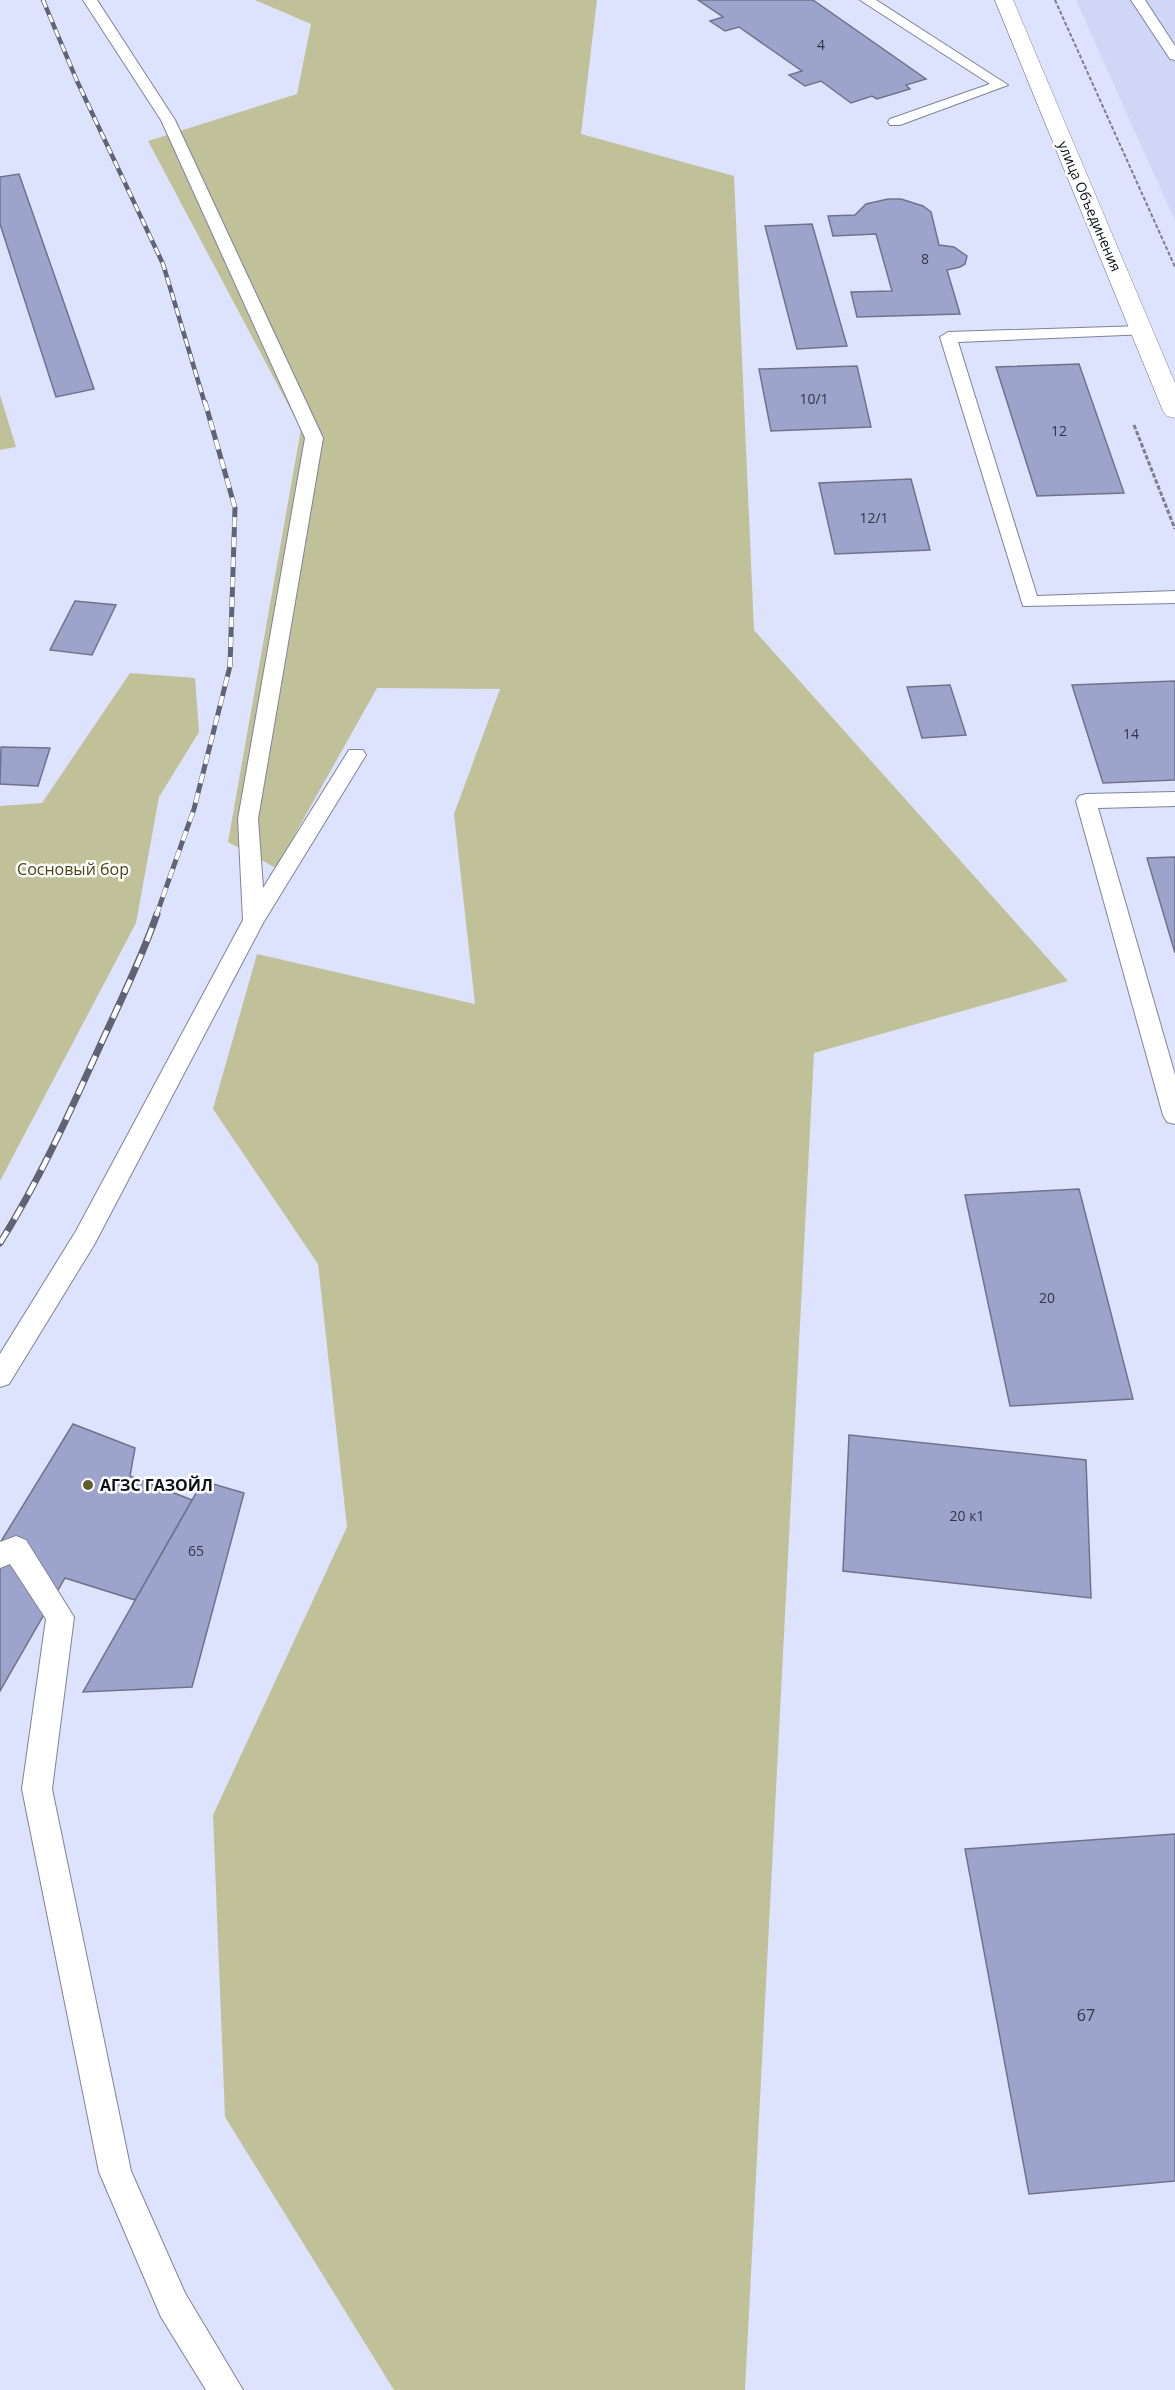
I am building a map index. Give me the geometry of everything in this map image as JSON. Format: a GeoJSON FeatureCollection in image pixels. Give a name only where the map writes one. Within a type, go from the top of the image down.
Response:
{"type":"FeatureCollection","features":[{"type":"Feature","properties":{"kind":"main road","name":"улица Объединения"},"geometry":{"type":"LineString","coordinates":[[1004,0],[1175,411]]}},
{"type":"Feature","properties":{"kind":"lane"},"geometry":{"type":"LineString","coordinates":[[90,0],[168,120],[314,438],[248,819],[254,920]]}},
{"type":"Feature","properties":{"kind":"lane"},"geometry":{"type":"LineString","coordinates":[[867,0],[1001,85],[895,122]]}},
{"type":"Feature","properties":{"kind":"lane"},"geometry":{"type":"LineString","coordinates":[[1138,0],[1175,56]]}},
{"type":"Feature","properties":{"kind":"lane"},"geometry":{"type":"LineString","coordinates":[[1142,332],[948,337],[1030,602],[1175,597]]}},
{"type":"Feature","properties":{"kind":"lane"},"geometry":{"type":"LineString","coordinates":[[0,1376],[85,1238],[254,920],[356,755]]}},
{"type":"Feature","properties":{"kind":"lane"},"geometry":{"type":"LineString","coordinates":[[1175,799],[1086,801],[1175,1115]]}},
{"type":"Feature","properties":{"kind":"lane"},"geometry":{"type":"LineString","coordinates":[[0,1555],[16,1549],[60,1617],[37,1789],[115,2172],[173,2305],[226,2390]]}},
{"type":"Feature","properties":{"kind":"path"},"geometry":{"type":"LineString","coordinates":[[1055,0],[1175,267]]}},
{"type":"Feature","properties":{"kind":"path"},"geometry":{"type":"LineString","coordinates":[[1132,420],[1175,529]]}},
{"type":"Feature","properties":{"kind":"shaded area"},"geometry":{"type":"Polygon","coordinates":[[[1076,0],[1175,0],[1175,221],[1076,0]]]}},
{"type":"Feature","properties":{"kind":"green space"},"geometry":{"type":"Polygon","coordinates":[[[255,0],[597,0],[581,134],[734,176],[754,630],[1068,981],[814,1053],[745,2390],[394,2390],[225,2117],[213,1815],[347,1527],[318,1264],[213,1109],[257,954],[475,1004],[454,814],[500,689],[377,688],[276,868],[228,842],[301,429],[148,141],[297,94],[311,24],[255,0]]]}},
{"type":"Feature","properties":{"kind":"green space"},"geometry":{"type":"Polygon","coordinates":[[[0,395],[16,447],[0,450],[0,395]]]}},
{"type":"Feature","properties":{"kind":"green space","name":"Сосновый бор"},"geometry":{"type":"Polygon","coordinates":[[[130,673],[195,678],[199,732],[159,797],[136,923],[0,1181],[0,806],[42,803],[130,673]]]}},
{"type":"Feature","properties":{"kind":"building"},"geometry":{"type":"Polygon","coordinates":[[[698,0],[813,0],[926,79],[906,85],[910,89],[877,99],[872,96],[851,103],[821,81],[805,86],[789,75],[802,71],[739,27],[725,31],[710,21],[723,17],[698,0]]]}},
{"type":"Feature","properties":{"kind":"building"},"geometry":{"type":"Polygon","coordinates":[[[19,174],[94,389],[56,397],[0,224],[0,177],[19,174]]]}},
{"type":"Feature","properties":{"kind":"building"},"geometry":{"type":"Polygon","coordinates":[[[888,199],[901,199],[923,206],[931,212],[939,245],[954,247],[967,256],[965,264],[947,270],[960,314],[857,317],[851,292],[892,291],[876,234],[833,236],[828,216],[855,215],[866,204],[888,199]]]}},
{"type":"Feature","properties":{"kind":"building"},"geometry":{"type":"Polygon","coordinates":[[[812,224],[847,346],[797,349],[765,226],[812,224]]]}},
{"type":"Feature","properties":{"kind":"building"},"geometry":{"type":"Polygon","coordinates":[[[1079,364],[1124,493],[1037,496],[996,367],[1079,364]]]}},
{"type":"Feature","properties":{"kind":"building"},"geometry":{"type":"Polygon","coordinates":[[[857,366],[871,427],[771,431],[759,369],[857,366]]]}},
{"type":"Feature","properties":{"kind":"building"},"geometry":{"type":"Polygon","coordinates":[[[911,479],[930,550],[835,554],[819,483],[911,479]]]}},
{"type":"Feature","properties":{"kind":"building"},"geometry":{"type":"Polygon","coordinates":[[[75,601],[116,605],[92,655],[50,650],[75,601]]]}},
{"type":"Feature","properties":{"kind":"building"},"geometry":{"type":"Polygon","coordinates":[[[1175,681],[1175,780],[1103,783],[1072,685],[1175,681]]]}},
{"type":"Feature","properties":{"kind":"building"},"geometry":{"type":"Polygon","coordinates":[[[950,685],[966,735],[922,738],[907,687],[950,685]]]}},
{"type":"Feature","properties":{"kind":"building"},"geometry":{"type":"Polygon","coordinates":[[[1,747],[50,748],[38,786],[0,784],[1,747]]]}},
{"type":"Feature","properties":{"kind":"building"},"geometry":{"type":"Polygon","coordinates":[[[1175,857],[1175,953],[1147,858],[1175,857]]]}},
{"type":"Feature","properties":{"kind":"building"},"geometry":{"type":"Polygon","coordinates":[[[1079,1189],[1133,1399],[1010,1406],[965,1195],[1079,1189]]]}},
{"type":"Feature","properties":{"kind":"building"},"geometry":{"type":"Polygon","coordinates":[[[73,1424],[135,1448],[130,1476],[192,1500],[135,1600],[65,1578],[0,1691],[0,1543],[73,1424]]]}},
{"type":"Feature","properties":{"kind":"building"},"geometry":{"type":"Polygon","coordinates":[[[849,1435],[1086,1460],[1091,1598],[843,1571],[849,1435]]]}},
{"type":"Feature","properties":{"kind":"building"},"geometry":{"type":"Polygon","coordinates":[[[203,1481],[244,1493],[192,1687],[83,1692],[203,1481]]]}},
{"type":"Feature","properties":{"kind":"building"},"geometry":{"type":"Polygon","coordinates":[[[1175,1834],[1175,2181],[1029,2194],[965,1849],[1175,1834]]]}},
{"type":"Feature","properties":{"kind":"railway"},"geometry":{"type":"LineString","coordinates":[[43,0],[77,81],[163,264],[205,404]]}},
{"type":"Feature","properties":{"kind":"railway"},"geometry":{"type":"LineString","coordinates":[[156,916],[194,809],[230,666],[235,508],[205,402]]}},
{"type":"Feature","properties":{"kind":"railway"},"geometry":{"type":"LineString","coordinates":[[0,1243],[28,1196],[65,1122],[130,982],[157,914]]}},
{"type":"Feature","properties":{"kind":"place","name":"АГЗС ГАЗОЙЛ"},"geometry":{"type":"Point","coordinates":[88,1485]}}]}
